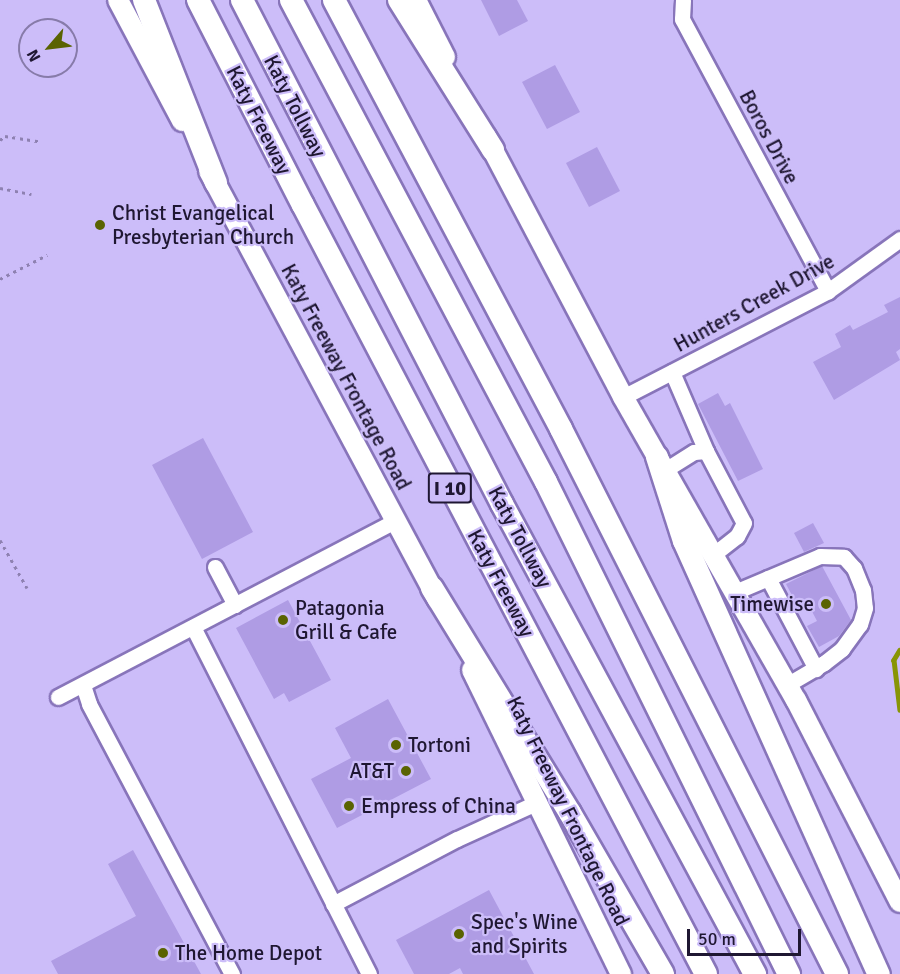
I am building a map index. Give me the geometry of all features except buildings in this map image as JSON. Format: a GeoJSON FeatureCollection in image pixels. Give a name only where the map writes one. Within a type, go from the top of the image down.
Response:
{"type":"FeatureCollection","features":[{"type":"Feature","properties":{"kind":"highway"},"geometry":{"type":"LineString","coordinates":[[144,0],[216,183]]}},
{"type":"Feature","properties":{"kind":"highway","name":"Katy Freeway"},"geometry":{"type":"LineString","coordinates":[[198,0],[303,205],[629,823],[705,974]]}},
{"type":"Feature","properties":{"kind":"highway","name":"Katy Tollway"},"geometry":{"type":"LineString","coordinates":[[242,0],[491,483],[755,974]]}},
{"type":"Feature","properties":{"kind":"highway"},"geometry":{"type":"LineString","coordinates":[[291,0],[540,471],[789,974]]}},
{"type":"Feature","properties":{"kind":"highway"},"geometry":{"type":"LineString","coordinates":[[334,0],[566,439],[837,974]]}},
{"type":"Feature","properties":{"kind":"highway"},"geometry":{"type":"LineString","coordinates":[[399,0],[493,150]]}},
{"type":"Feature","properties":{"kind":"highway"},"geometry":{"type":"LineString","coordinates":[[661,464],[684,540],[879,974]]}},
{"type":"Feature","properties":{"kind":"highway"},"geometry":{"type":"LineString","coordinates":[[432,588],[570,813],[663,974]]}},
{"type":"Feature","properties":{"kind":"main road","name":"Katy Freeway Frontage Road"},"geometry":{"type":"LineString","coordinates":[[118,0],[397,520],[621,974]]}},
{"type":"Feature","properties":{"kind":"main road"},"geometry":{"type":"LineString","coordinates":[[416,0],[623,398],[788,684],[900,902]]}},
{"type":"Feature","properties":{"kind":"street","name":"Boros Drive"},"geometry":{"type":"LineString","coordinates":[[683,0],[682,20],[828,291]]}},
{"type":"Feature","properties":{"kind":"street","name":"Hunters Creek Drive"},"geometry":{"type":"LineString","coordinates":[[623,398],[828,291],[900,239]]}},
{"type":"Feature","properties":{"kind":"street"},"geometry":{"type":"LineString","coordinates":[[672,372],[706,451],[744,524],[737,536],[713,555]]}},
{"type":"Feature","properties":{"kind":"street"},"geometry":{"type":"LineString","coordinates":[[661,464],[694,452],[706,451]]}},
{"type":"Feature","properties":{"kind":"street"},"geometry":{"type":"LineString","coordinates":[[58,698],[397,520]]}},
{"type":"Feature","properties":{"kind":"street"},"geometry":{"type":"LineString","coordinates":[[735,592],[820,556],[844,556],[854,568],[863,590],[866,608],[860,624],[842,649],[816,669],[788,684]]}},
{"type":"Feature","properties":{"kind":"street"},"geometry":{"type":"LineString","coordinates":[[215,567],[234,605]]}},
{"type":"Feature","properties":{"kind":"street"},"geometry":{"type":"LineString","coordinates":[[768,578],[816,669]]}},
{"type":"Feature","properties":{"kind":"street"},"geometry":{"type":"LineString","coordinates":[[193,627],[369,974]]}},
{"type":"Feature","properties":{"kind":"street"},"geometry":{"type":"LineString","coordinates":[[83,685],[89,704],[232,974]]}},
{"type":"Feature","properties":{"kind":"street"},"geometry":{"type":"LineString","coordinates":[[333,904],[457,840],[536,803]]}},
{"type":"Feature","properties":{"kind":"path"},"geometry":{"type":"LineString","coordinates":[[0,140],[5,136],[42,142]]}},
{"type":"Feature","properties":{"kind":"path"},"geometry":{"type":"LineString","coordinates":[[0,188],[31,195]]}},
{"type":"Feature","properties":{"kind":"path"},"geometry":{"type":"LineString","coordinates":[[0,279],[47,255]]}},
{"type":"Feature","properties":{"kind":"path"},"geometry":{"type":"LineString","coordinates":[[0,540],[27,588]]}},
{"type":"Feature","properties":{"kind":"waterway"},"geometry":{"type":"LineString","coordinates":[[900,650],[894,660],[900,710]]}},
{"type":"Feature","properties":{"kind":"place","name":"Christ Evangelical Presbyterian Church"},"geometry":{"type":"Point","coordinates":[100,225]}},
{"type":"Feature","properties":{"kind":"place","name":"Timewise"},"geometry":{"type":"Point","coordinates":[826,604]}},
{"type":"Feature","properties":{"kind":"place","name":"Patagonia Grill & Cafe"},"geometry":{"type":"Point","coordinates":[283,620]}},
{"type":"Feature","properties":{"kind":"place","name":"Tortoni"},"geometry":{"type":"Point","coordinates":[396,745]}},
{"type":"Feature","properties":{"kind":"place","name":"AT&T"},"geometry":{"type":"Point","coordinates":[406,771]}},
{"type":"Feature","properties":{"kind":"place","name":"Empress of China"},"geometry":{"type":"Point","coordinates":[349,806]}},
{"type":"Feature","properties":{"kind":"place","name":"Spec's Wine and Spirits"},"geometry":{"type":"Point","coordinates":[459,934]}},
{"type":"Feature","properties":{"kind":"place","name":"The Home Depot"},"geometry":{"type":"Point","coordinates":[163,953]}}]}
